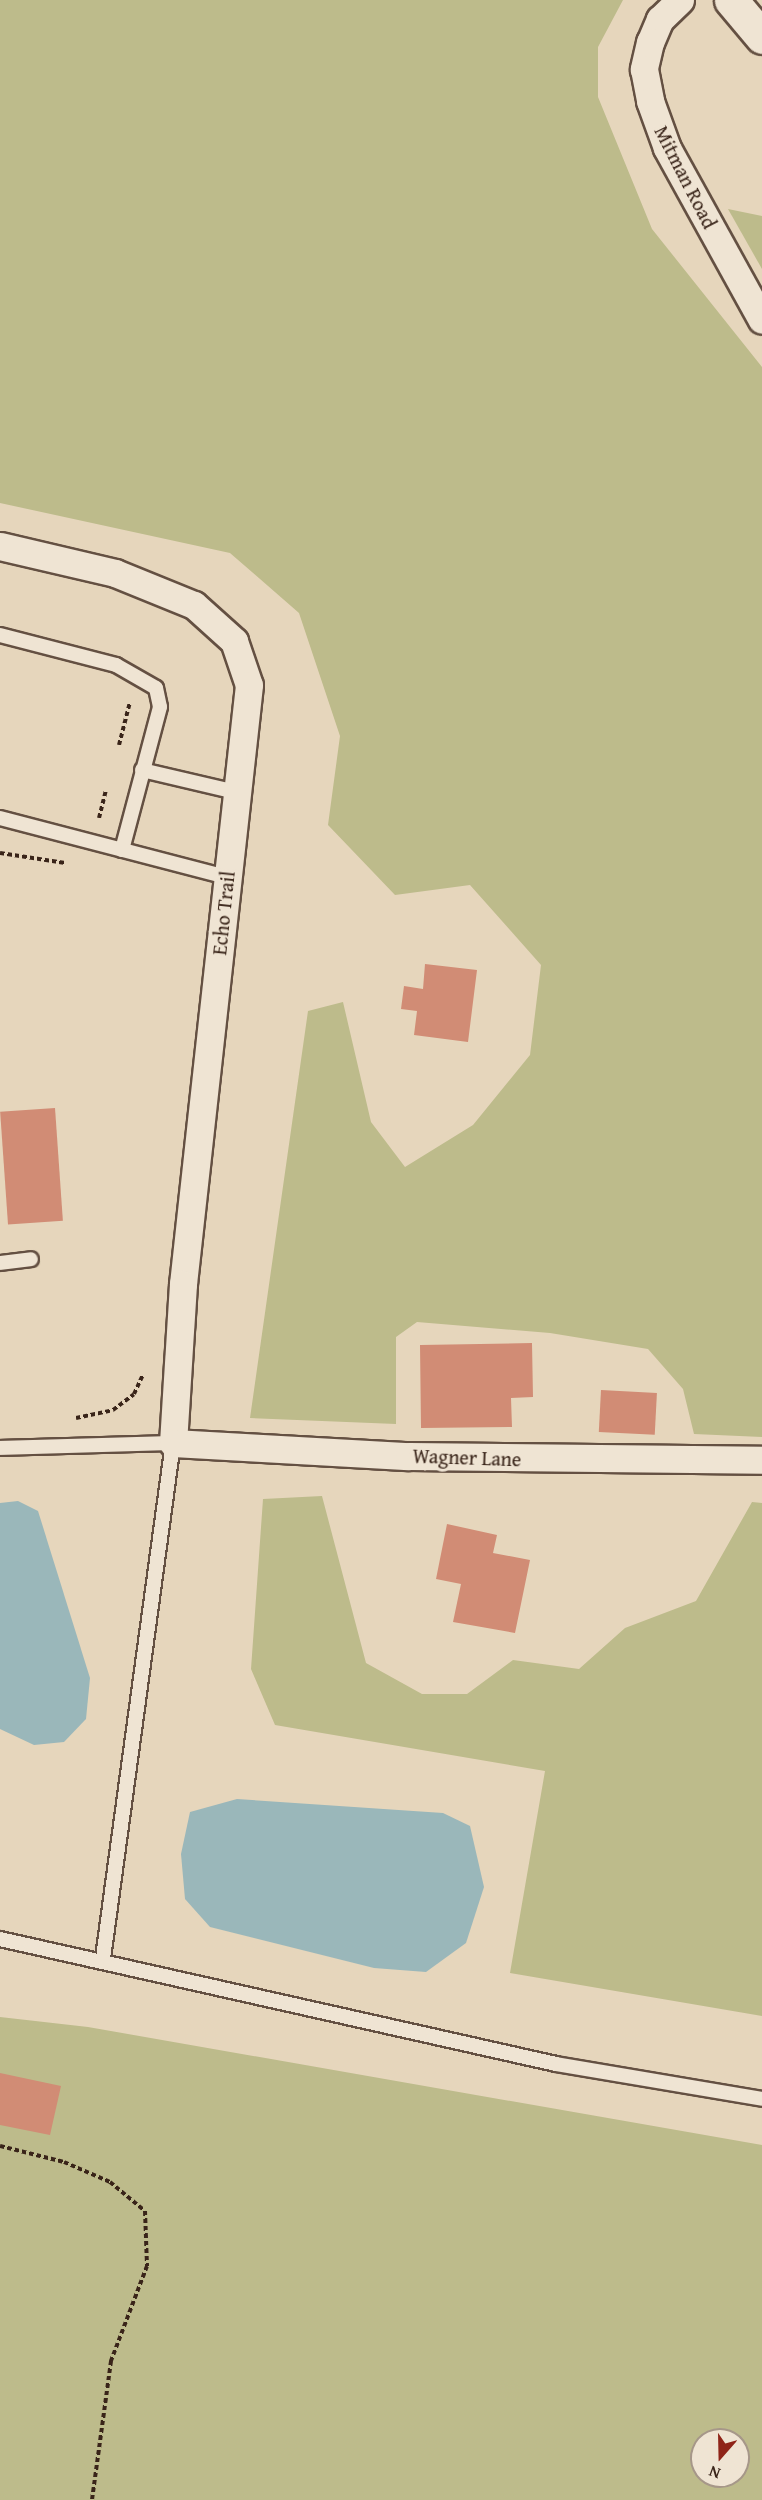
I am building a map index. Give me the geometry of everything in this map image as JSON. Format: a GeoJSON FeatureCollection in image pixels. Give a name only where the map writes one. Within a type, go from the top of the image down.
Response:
{"type":"FeatureCollection","features":[{"type":"Feature","properties":{"kind":"main road"},"geometry":{"type":"LineString","coordinates":[[731,0],[762,38]]}},
{"type":"Feature","properties":{"kind":"street","name":"Mitman Road"},"geometry":{"type":"LineString","coordinates":[[680,0],[660,19],[650,42],[644,69],[650,101],[667,148],[762,320]]}},
{"type":"Feature","properties":{"kind":"street","name":"Echo Trail"},"geometry":{"type":"LineString","coordinates":[[0,546],[115,573],[195,605],[234,641],[249,685],[183,1284],[173,1443]]}},
{"type":"Feature","properties":{"kind":"street","name":"Wagner Lane"},"geometry":{"type":"LineString","coordinates":[[173,1443],[421,1456],[762,1460]]}},
{"type":"Feature","properties":{"kind":"lane"},"geometry":{"type":"LineString","coordinates":[[0,635],[146,678],[156,688],[160,706],[122,850]]}},
{"type":"Feature","properties":{"kind":"lane"},"geometry":{"type":"LineString","coordinates":[[142,770],[236,792]]}},
{"type":"Feature","properties":{"kind":"lane"},"geometry":{"type":"LineString","coordinates":[[0,818],[227,876]]}},
{"type":"Feature","properties":{"kind":"lane"},"geometry":{"type":"LineString","coordinates":[[0,1263],[31,1259]]}},
{"type":"Feature","properties":{"kind":"lane"},"geometry":{"type":"LineString","coordinates":[[0,1448],[173,1443],[103,1958]]}},
{"type":"Feature","properties":{"kind":"lane"},"geometry":{"type":"LineString","coordinates":[[0,1939],[103,1958],[556,2064],[762,2099]]}},
{"type":"Feature","properties":{"kind":"path"},"geometry":{"type":"LineString","coordinates":[[119,745],[131,697]]}},
{"type":"Feature","properties":{"kind":"path"},"geometry":{"type":"LineString","coordinates":[[97,825],[106,790]]}},
{"type":"Feature","properties":{"kind":"path"},"geometry":{"type":"LineString","coordinates":[[0,853],[60,865],[69,862]]}},
{"type":"Feature","properties":{"kind":"path"},"geometry":{"type":"LineString","coordinates":[[64,1419],[113,1410],[134,1394],[147,1368]]}},
{"type":"Feature","properties":{"kind":"path"},"geometry":{"type":"LineString","coordinates":[[0,2146],[64,2162],[110,2182],[145,2211],[147,2266],[111,2361],[92,2500]]}},
{"type":"Feature","properties":{"kind":"shaded area"},"geometry":{"type":"Polygon","coordinates":[[[0,0],[623,0],[598,47],[598,97],[652,229],[762,367],[762,1437],[694,1434],[683,1389],[648,1349],[550,1333],[417,1322],[396,1337],[396,1424],[250,1418],[308,1011],[343,1002],[371,1122],[405,1167],[473,1125],[530,1055],[541,965],[470,885],[395,895],[328,825],[340,736],[299,613],[230,553],[0,503],[0,0]]]}},
{"type":"Feature","properties":{"kind":"shaded area"},"geometry":{"type":"Polygon","coordinates":[[[728,209],[762,216],[762,269],[728,209]]]}},
{"type":"Feature","properties":{"kind":"shaded area"},"geometry":{"type":"Polygon","coordinates":[[[322,1496],[366,1663],[422,1694],[467,1694],[513,1660],[579,1669],[625,1628],[696,1601],[752,1502],[762,1503],[762,2016],[510,1973],[545,1771],[275,1725],[251,1669],[263,1499],[322,1496]]]}},
{"type":"Feature","properties":{"kind":"shaded area"},"geometry":{"type":"Polygon","coordinates":[[[0,2017],[88,2027],[762,2145],[762,2500],[0,2500],[0,2017]]]}},
{"type":"Feature","properties":{"kind":"water"},"geometry":{"type":"Polygon","coordinates":[[[18,1501],[38,1511],[90,1678],[86,1719],[64,1742],[34,1745],[0,1729],[0,1503],[18,1501]]]}},
{"type":"Feature","properties":{"kind":"water"},"geometry":{"type":"Polygon","coordinates":[[[237,1799],[443,1813],[470,1826],[484,1887],[466,1943],[426,1972],[374,1968],[210,1927],[185,1899],[181,1854],[190,1812],[237,1799]]]}},
{"type":"Feature","properties":{"kind":"building"},"geometry":{"type":"Polygon","coordinates":[[[425,964],[477,970],[468,1042],[414,1035],[417,1011],[401,1009],[404,986],[423,989],[425,964]]]}},
{"type":"Feature","properties":{"kind":"building"},"geometry":{"type":"Polygon","coordinates":[[[55,1108],[63,1221],[8,1225],[0,1112],[55,1108]]]}},
{"type":"Feature","properties":{"kind":"building"},"geometry":{"type":"Polygon","coordinates":[[[532,1343],[533,1397],[511,1398],[512,1427],[421,1428],[420,1345],[532,1343]]]}},
{"type":"Feature","properties":{"kind":"building"},"geometry":{"type":"Polygon","coordinates":[[[601,1390],[657,1393],[655,1435],[599,1432],[601,1390]]]}},
{"type":"Feature","properties":{"kind":"building"},"geometry":{"type":"Polygon","coordinates":[[[447,1524],[497,1535],[493,1553],[530,1560],[515,1633],[453,1622],[461,1584],[436,1579],[447,1524]]]}},
{"type":"Feature","properties":{"kind":"building"},"geometry":{"type":"Polygon","coordinates":[[[0,2073],[61,2086],[50,2135],[0,2125],[0,2073]]]}}]}
